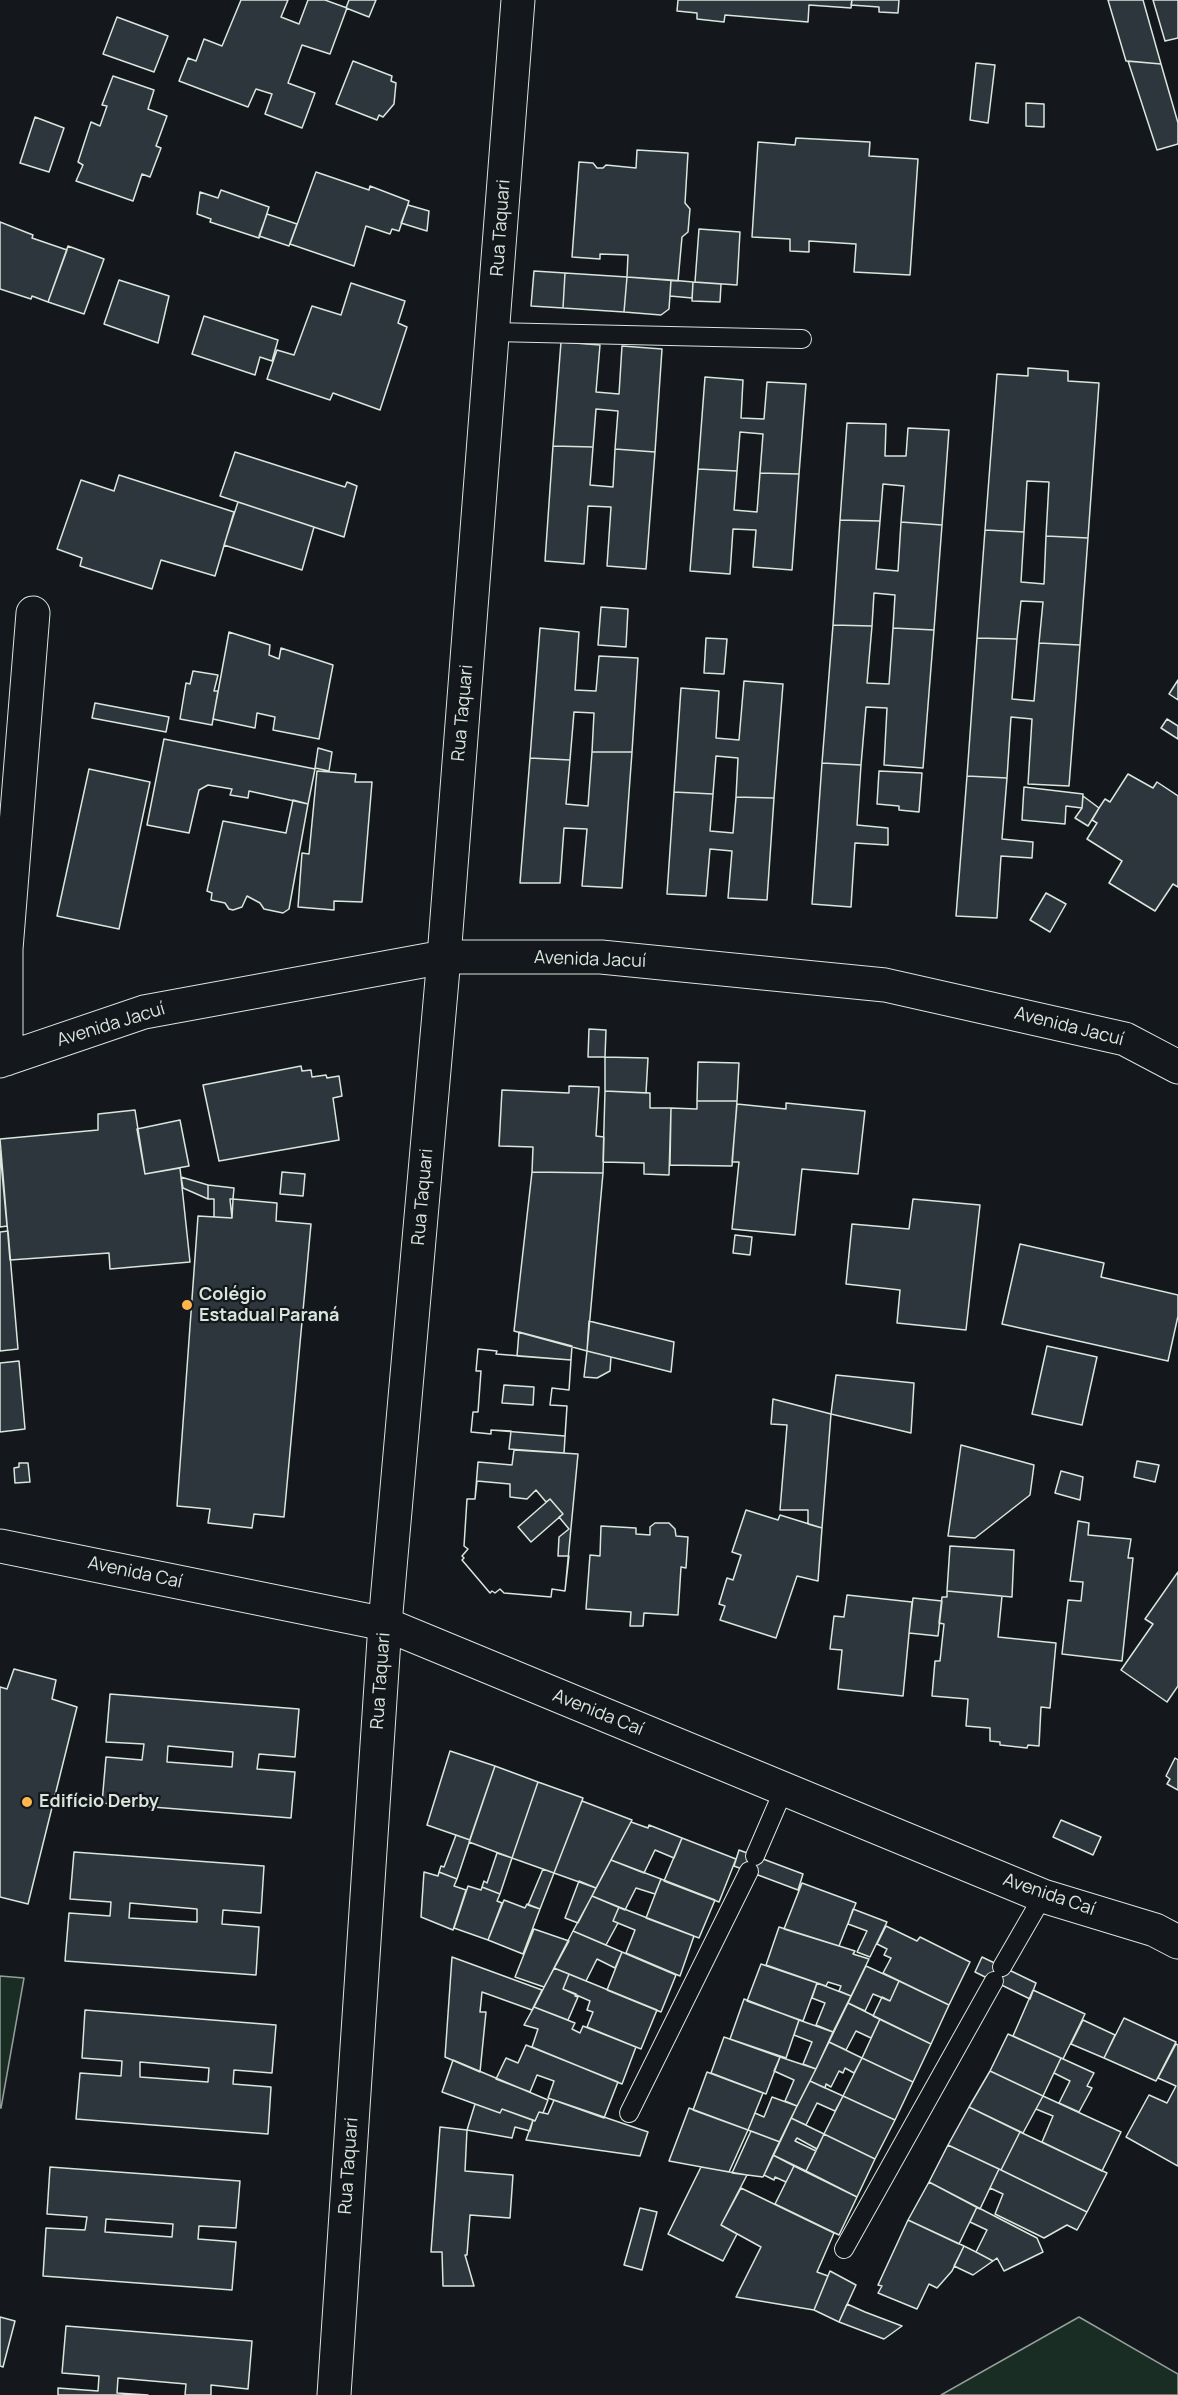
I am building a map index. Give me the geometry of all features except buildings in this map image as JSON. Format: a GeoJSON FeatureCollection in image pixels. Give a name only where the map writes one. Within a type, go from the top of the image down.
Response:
{"type":"FeatureCollection","features":[{"type":"Feature","properties":{"kind":"street","name":"Rua Taquari"},"geometry":{"type":"LineString","coordinates":[[334,2395],[385,1624],[444,957],[518,0]]}},
{"type":"Feature","properties":{"kind":"street"},"geometry":{"type":"LineString","coordinates":[[3,1060],[6,949],[33,613]]}},
{"type":"Feature","properties":{"kind":"street","name":"Avenida Jacuí"},"geometry":{"type":"LineString","coordinates":[[3,1060],[144,1012],[444,957],[601,957],[885,985],[1125,1039],[1178,1067]]}},
{"type":"Feature","properties":{"kind":"street","name":"Avenida Caí"},"geometry":{"type":"LineString","coordinates":[[0,1546],[385,1624],[1042,1896],[1170,1930]]}},
{"type":"Feature","properties":{"kind":"lane"},"geometry":{"type":"LineString","coordinates":[[494,332],[802,339]]}},
{"type":"Feature","properties":{"kind":"lane"},"geometry":{"type":"LineString","coordinates":[[629,2113],[752,1864],[783,1789]]}},
{"type":"Feature","properties":{"kind":"lane"},"geometry":{"type":"LineString","coordinates":[[844,2249],[1042,1896]]}},
{"type":"Feature","properties":{"kind":"green space"},"geometry":{"type":"Polygon","coordinates":[[[0,1976],[24,1978],[1,2108],[0,2108],[0,1976]]]}},
{"type":"Feature","properties":{"kind":"green space"},"geometry":{"type":"Polygon","coordinates":[[[1079,2317],[1178,2374],[1178,2395],[941,2395],[1079,2317]]]}},
{"type":"Feature","properties":{"kind":"place","name":"Colégio Estadual Paraná"},"geometry":{"type":"Point","coordinates":[187,1305]}},
{"type":"Feature","properties":{"kind":"place","name":"Edifício Derby"},"geometry":{"type":"Point","coordinates":[27,1802]}}]}
